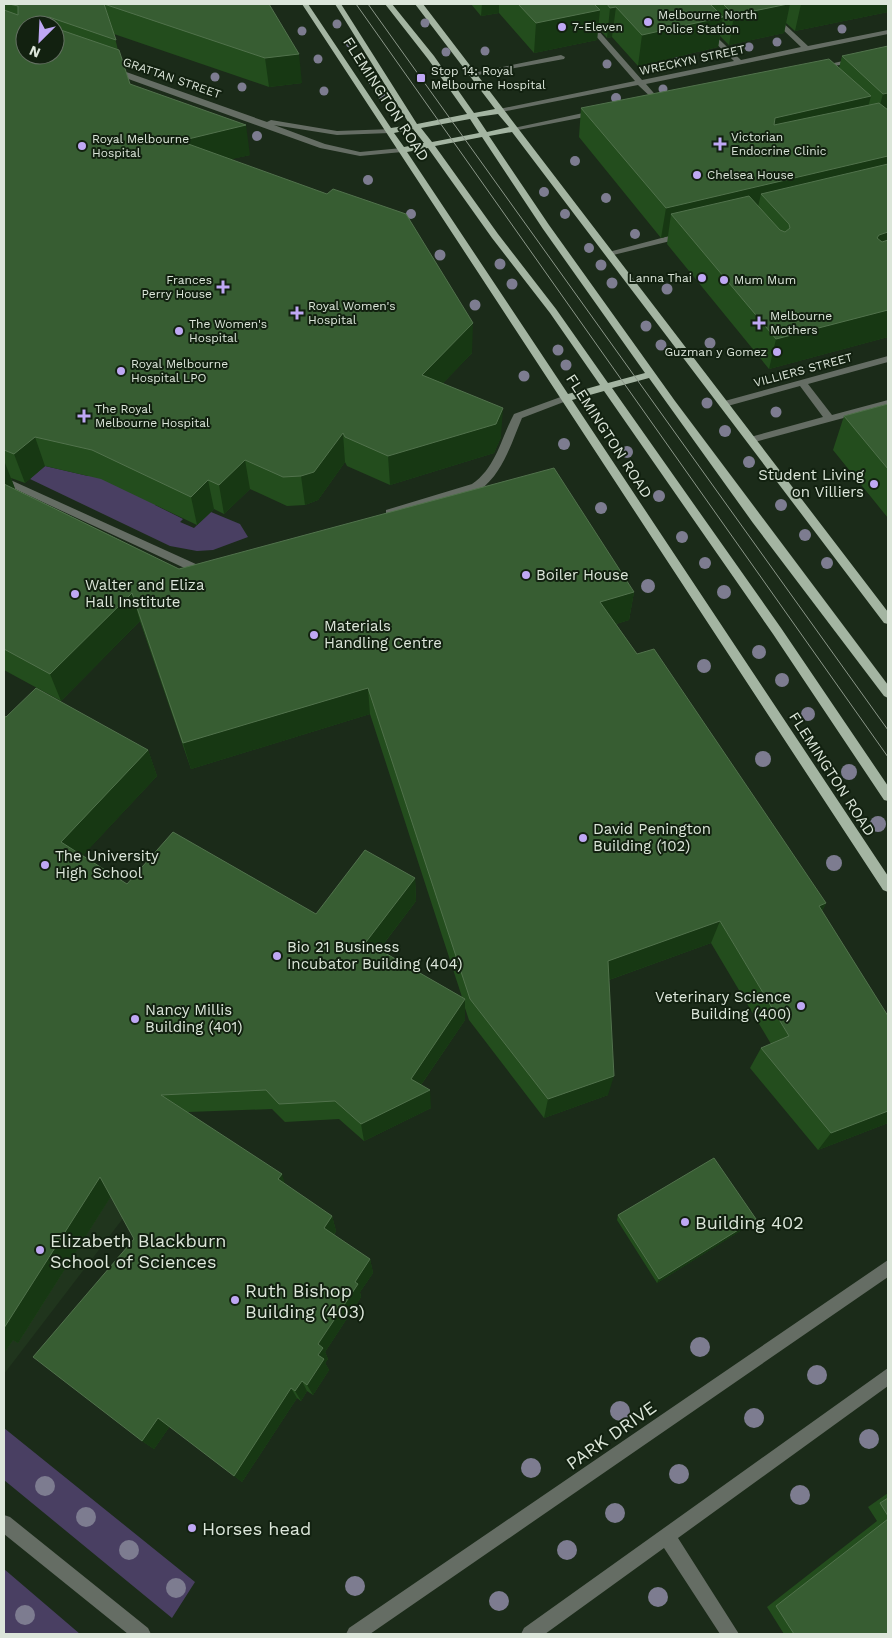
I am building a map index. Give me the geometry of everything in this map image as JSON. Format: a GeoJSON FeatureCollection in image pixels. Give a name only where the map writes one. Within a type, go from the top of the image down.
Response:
{"type":"FeatureCollection","features":[{"type":"Feature","properties":{"kind":"main road","name":"FLEMINGTON ROAD"},"geometry":{"type":"LineString","coordinates":[[305,4],[888,886]]}},
{"type":"Feature","properties":{"kind":"main road","name":"FLEMINGTON ROAD"},"geometry":{"type":"LineString","coordinates":[[338,4],[415,126],[494,236],[553,311],[777,631],[888,796]]}},
{"type":"Feature","properties":{"kind":"main road"},"geometry":{"type":"LineString","coordinates":[[388,4],[414,34],[546,227],[652,374],[888,693]]}},
{"type":"Feature","properties":{"kind":"main road"},"geometry":{"type":"LineString","coordinates":[[418,4],[888,620]]}},
{"type":"Feature","properties":{"kind":"main road","name":"GRATTAN STREET"},"geometry":{"type":"LineString","coordinates":[[390,131],[500,110]]}},
{"type":"Feature","properties":{"kind":"main road","name":"GRATTAN STREET"},"geometry":{"type":"LineString","coordinates":[[402,150],[513,129]]}},
{"type":"Feature","properties":{"kind":"main road"},"geometry":{"type":"LineString","coordinates":[[566,398],[652,374]]}},
{"type":"Feature","properties":{"kind":"street"},"geometry":{"type":"LineString","coordinates":[[571,4],[655,99]]}},
{"type":"Feature","properties":{"kind":"street"},"geometry":{"type":"LineString","coordinates":[[759,4],[808,59]]}},
{"type":"Feature","properties":{"kind":"street"},"geometry":{"type":"LineString","coordinates":[[699,21],[739,62]]}},
{"type":"Feature","properties":{"kind":"street","name":"WRECKYN STREET"},"geometry":{"type":"LineString","coordinates":[[808,59],[888,32]]}},
{"type":"Feature","properties":{"kind":"street","name":"WRECKYN STREET"},"geometry":{"type":"LineString","coordinates":[[500,110],[739,62],[888,53]]}},
{"type":"Feature","properties":{"kind":"street"},"geometry":{"type":"LineString","coordinates":[[472,74],[561,58]]}},
{"type":"Feature","properties":{"kind":"street","name":"GRATTAN STREET"},"geometry":{"type":"LineString","coordinates":[[104,68],[252,119],[297,138],[341,151],[366,155],[402,150]]}},
{"type":"Feature","properties":{"kind":"street"},"geometry":{"type":"LineString","coordinates":[[645,101],[665,97]]}},
{"type":"Feature","properties":{"kind":"street"},"geometry":{"type":"LineString","coordinates":[[513,129],[606,110]]}},
{"type":"Feature","properties":{"kind":"street","name":"GRATTAN STREET"},"geometry":{"type":"LineString","coordinates":[[252,119],[337,133],[390,131]]}},
{"type":"Feature","properties":{"kind":"street"},"geometry":{"type":"LineString","coordinates":[[609,254],[698,232]]}},
{"type":"Feature","properties":{"kind":"street","name":"VILLIERS STREET"},"geometry":{"type":"LineString","coordinates":[[724,404],[888,359]]}},
{"type":"Feature","properties":{"kind":"street"},"geometry":{"type":"LineString","coordinates":[[802,383],[830,419]]}},
{"type":"Feature","properties":{"kind":"street"},"geometry":{"type":"LineString","coordinates":[[377,517],[476,487],[486,480],[494,470],[518,416],[566,398]]}},
{"type":"Feature","properties":{"kind":"street"},"geometry":{"type":"LineString","coordinates":[[751,440],[888,403]]}},
{"type":"Feature","properties":{"kind":"street"},"geometry":{"type":"LineString","coordinates":[[4,480],[197,569],[214,564]]}},
{"type":"Feature","properties":{"kind":"street","name":"PARK DRIVE"},"geometry":{"type":"LineString","coordinates":[[355,1634],[888,1268]]}},
{"type":"Feature","properties":{"kind":"street"},"geometry":{"type":"LineString","coordinates":[[530,1634],[888,1376]]}},
{"type":"Feature","properties":{"kind":"street"},"geometry":{"type":"LineString","coordinates":[[4,1523],[142,1634]]}},
{"type":"Feature","properties":{"kind":"street"},"geometry":{"type":"LineString","coordinates":[[667,1536],[730,1634]]}},
{"type":"Feature","properties":{"kind":"shaded area"},"geometry":{"type":"Polygon","coordinates":[[[45,466],[88,476],[93,471],[158,501],[155,505],[183,519],[180,522],[194,528],[211,512],[240,524],[248,537],[213,550],[197,551],[170,546],[30,479],[45,466]]]}},
{"type":"Feature","properties":{"kind":"shaded area","name":"Elizabeth Blackburn School of Sciences"},"geometry":{"type":"Polygon","coordinates":[[[4,1108],[137,1200],[4,1374],[4,1108]]]}},
{"type":"Feature","properties":{"kind":"shaded area"},"geometry":{"type":"Polygon","coordinates":[[[4,1428],[195,1582],[172,1618],[4,1480],[4,1428]]]}},
{"type":"Feature","properties":{"kind":"shaded area"},"geometry":{"type":"Polygon","coordinates":[[[4,1569],[80,1634],[4,1634],[4,1569]]]}},
{"type":"Feature","properties":{"kind":"building"},"geometry":{"type":"Polygon","coordinates":[[[9,4],[104,4],[116,40],[65,22],[65,15],[18,15],[18,6],[9,4]]]}},
{"type":"Feature","properties":{"kind":"building"},"geometry":{"type":"Polygon","coordinates":[[[104,4],[269,4],[299,54],[265,58],[104,4]]]}},
{"type":"Feature","properties":{"kind":"building"},"geometry":{"type":"Polygon","coordinates":[[[518,4],[594,4],[600,10],[536,23],[518,4]]]}},
{"type":"Feature","properties":{"kind":"building"},"geometry":{"type":"Polygon","coordinates":[[[607,4],[710,4],[723,17],[642,35],[616,7],[610,8],[607,4]]]}},
{"type":"Feature","properties":{"kind":"building"},"geometry":{"type":"Polygon","coordinates":[[[723,4],[788,4],[734,15],[723,4]]]}},
{"type":"Feature","properties":{"kind":"building"},"geometry":{"type":"Polygon","coordinates":[[[4,10],[18,15],[15,15],[15,65],[65,65],[65,31],[119,50],[130,84],[246,125],[180,141],[327,194],[333,189],[406,214],[473,323],[422,375],[503,408],[496,424],[388,456],[345,437],[343,433],[314,472],[301,476],[283,477],[245,460],[219,485],[208,480],[191,497],[92,450],[35,437],[14,454],[4,450],[4,10]]]}},
{"type":"Feature","properties":{"kind":"building"},"geometry":{"type":"Polygon","coordinates":[[[888,46],[888,93],[883,94],[842,56],[888,46]]]}},
{"type":"Feature","properties":{"kind":"building"},"geometry":{"type":"Polygon","coordinates":[[[829,59],[871,96],[775,118],[774,125],[879,103],[888,110],[888,156],[666,208],[581,108],[829,59]]]}},
{"type":"Feature","properties":{"kind":"building"},"geometry":{"type":"Polygon","coordinates":[[[888,164],[888,232],[879,235],[877,238],[882,242],[888,240],[888,310],[776,339],[671,214],[749,196],[780,230],[785,232],[790,228],[789,224],[761,194],[888,164]]]}},
{"type":"Feature","properties":{"kind":"building"},"geometry":{"type":"Polygon","coordinates":[[[888,404],[888,469],[844,416],[888,404]]]}},
{"type":"Feature","properties":{"kind":"building"},"geometry":{"type":"Polygon","coordinates":[[[554,468],[634,592],[600,602],[637,654],[654,649],[826,903],[819,906],[888,1016],[888,1111],[831,1133],[761,1048],[789,1036],[720,921],[608,961],[614,1076],[548,1099],[470,999],[368,688],[183,743],[132,593],[50,674],[4,649],[4,484],[179,569],[554,468]]]}},
{"type":"Feature","properties":{"kind":"building"},"geometry":{"type":"Polygon","coordinates":[[[36,688],[148,750],[61,842],[127,884],[173,832],[316,914],[365,850],[415,878],[366,942],[465,999],[411,1079],[430,1090],[361,1124],[335,1101],[279,1104],[266,1090],[161,1095],[282,1174],[278,1179],[332,1216],[324,1228],[370,1259],[355,1282],[358,1284],[318,1344],[323,1348],[318,1355],[324,1359],[307,1385],[302,1381],[295,1391],[291,1388],[234,1476],[158,1418],[142,1441],[33,1357],[134,1239],[100,1177],[4,1328],[4,716],[6,717],[36,688]]]}},
{"type":"Feature","properties":{"kind":"building","name":"Building 402"},"geometry":{"type":"Polygon","coordinates":[[[714,1158],[756,1219],[659,1279],[618,1215],[714,1158]]]}},
{"type":"Feature","properties":{"kind":"building"},"geometry":{"type":"Polygon","coordinates":[[[888,1498],[888,1516],[880,1503],[888,1498]]]}},
{"type":"Feature","properties":{"kind":"building"},"geometry":{"type":"Polygon","coordinates":[[[888,1519],[888,1634],[794,1634],[776,1606],[888,1519]]]}},
{"type":"Feature","properties":{"kind":"tram line"},"geometry":{"type":"LineString","coordinates":[[356,4],[888,757]]}},
{"type":"Feature","properties":{"kind":"tram line"},"geometry":{"type":"LineString","coordinates":[[368,4],[888,730]]}},
{"type":"Feature","properties":{"kind":"place","name":"Melbourne North Police Station"},"geometry":{"type":"Point","coordinates":[648,22]}},
{"type":"Feature","properties":{"kind":"place","name":"7-Eleven"},"geometry":{"type":"Point","coordinates":[562,27]}},
{"type":"Feature","properties":{"kind":"place","name":"Stop 14: Royal Melbourne Hospital"},"geometry":{"type":"Point","coordinates":[421,78]}},
{"type":"Feature","properties":{"kind":"place","name":"Victorian Endocrine Clinic"},"geometry":{"type":"Point","coordinates":[720,144]}},
{"type":"Feature","properties":{"kind":"place","name":"Royal Melbourne Hospital"},"geometry":{"type":"Point","coordinates":[82,146]}},
{"type":"Feature","properties":{"kind":"place","name":"Chelsea House"},"geometry":{"type":"Point","coordinates":[697,175]}},
{"type":"Feature","properties":{"kind":"place","name":"Lanna Thai"},"geometry":{"type":"Point","coordinates":[702,278]}},
{"type":"Feature","properties":{"kind":"place","name":"Mum Mum"},"geometry":{"type":"Point","coordinates":[724,280]}},
{"type":"Feature","properties":{"kind":"place","name":"Frances Perry House"},"geometry":{"type":"Point","coordinates":[223,287]}},
{"type":"Feature","properties":{"kind":"place","name":"Royal Women's Hospital"},"geometry":{"type":"Point","coordinates":[297,313]}},
{"type":"Feature","properties":{"kind":"place","name":"Melbourne Mothers"},"geometry":{"type":"Point","coordinates":[759,323]}},
{"type":"Feature","properties":{"kind":"place","name":"The Women's Hospital"},"geometry":{"type":"Point","coordinates":[179,331]}},
{"type":"Feature","properties":{"kind":"place","name":"Guzman y Gomez"},"geometry":{"type":"Point","coordinates":[777,352]}},
{"type":"Feature","properties":{"kind":"place","name":"Royal Melbourne Hospital LPO"},"geometry":{"type":"Point","coordinates":[121,371]}},
{"type":"Feature","properties":{"kind":"place","name":"The Royal Melbourne Hospital"},"geometry":{"type":"Point","coordinates":[84,416]}},
{"type":"Feature","properties":{"kind":"place","name":"Student Living on Villiers"},"geometry":{"type":"Point","coordinates":[874,484]}},
{"type":"Feature","properties":{"kind":"place","name":"Boiler House"},"geometry":{"type":"Point","coordinates":[526,575]}},
{"type":"Feature","properties":{"kind":"place","name":"Walter and Eliza Hall Institute"},"geometry":{"type":"Point","coordinates":[75,594]}},
{"type":"Feature","properties":{"kind":"place","name":"Materials Handling Centre"},"geometry":{"type":"Point","coordinates":[314,635]}},
{"type":"Feature","properties":{"kind":"place","name":"David Penington Building (102)"},"geometry":{"type":"Point","coordinates":[583,838]}},
{"type":"Feature","properties":{"kind":"place","name":"The University High School"},"geometry":{"type":"Point","coordinates":[45,865]}},
{"type":"Feature","properties":{"kind":"place","name":"Bio 21 Business Incubator Building (404)"},"geometry":{"type":"Point","coordinates":[277,956]}},
{"type":"Feature","properties":{"kind":"place","name":"Veterinary Science Building (400)"},"geometry":{"type":"Point","coordinates":[801,1006]}},
{"type":"Feature","properties":{"kind":"place","name":"Nancy Millis Building (401)"},"geometry":{"type":"Point","coordinates":[135,1019]}},
{"type":"Feature","properties":{"kind":"place","name":"Building 402"},"geometry":{"type":"Point","coordinates":[685,1222]}},
{"type":"Feature","properties":{"kind":"place","name":"Elizabeth Blackburn School of Sciences"},"geometry":{"type":"Point","coordinates":[40,1250]}},
{"type":"Feature","properties":{"kind":"place","name":"Ruth Bishop Building (403)"},"geometry":{"type":"Point","coordinates":[235,1300]}},
{"type":"Feature","properties":{"kind":"place","name":"Horses head"},"geometry":{"type":"Point","coordinates":[192,1528]}}]}
